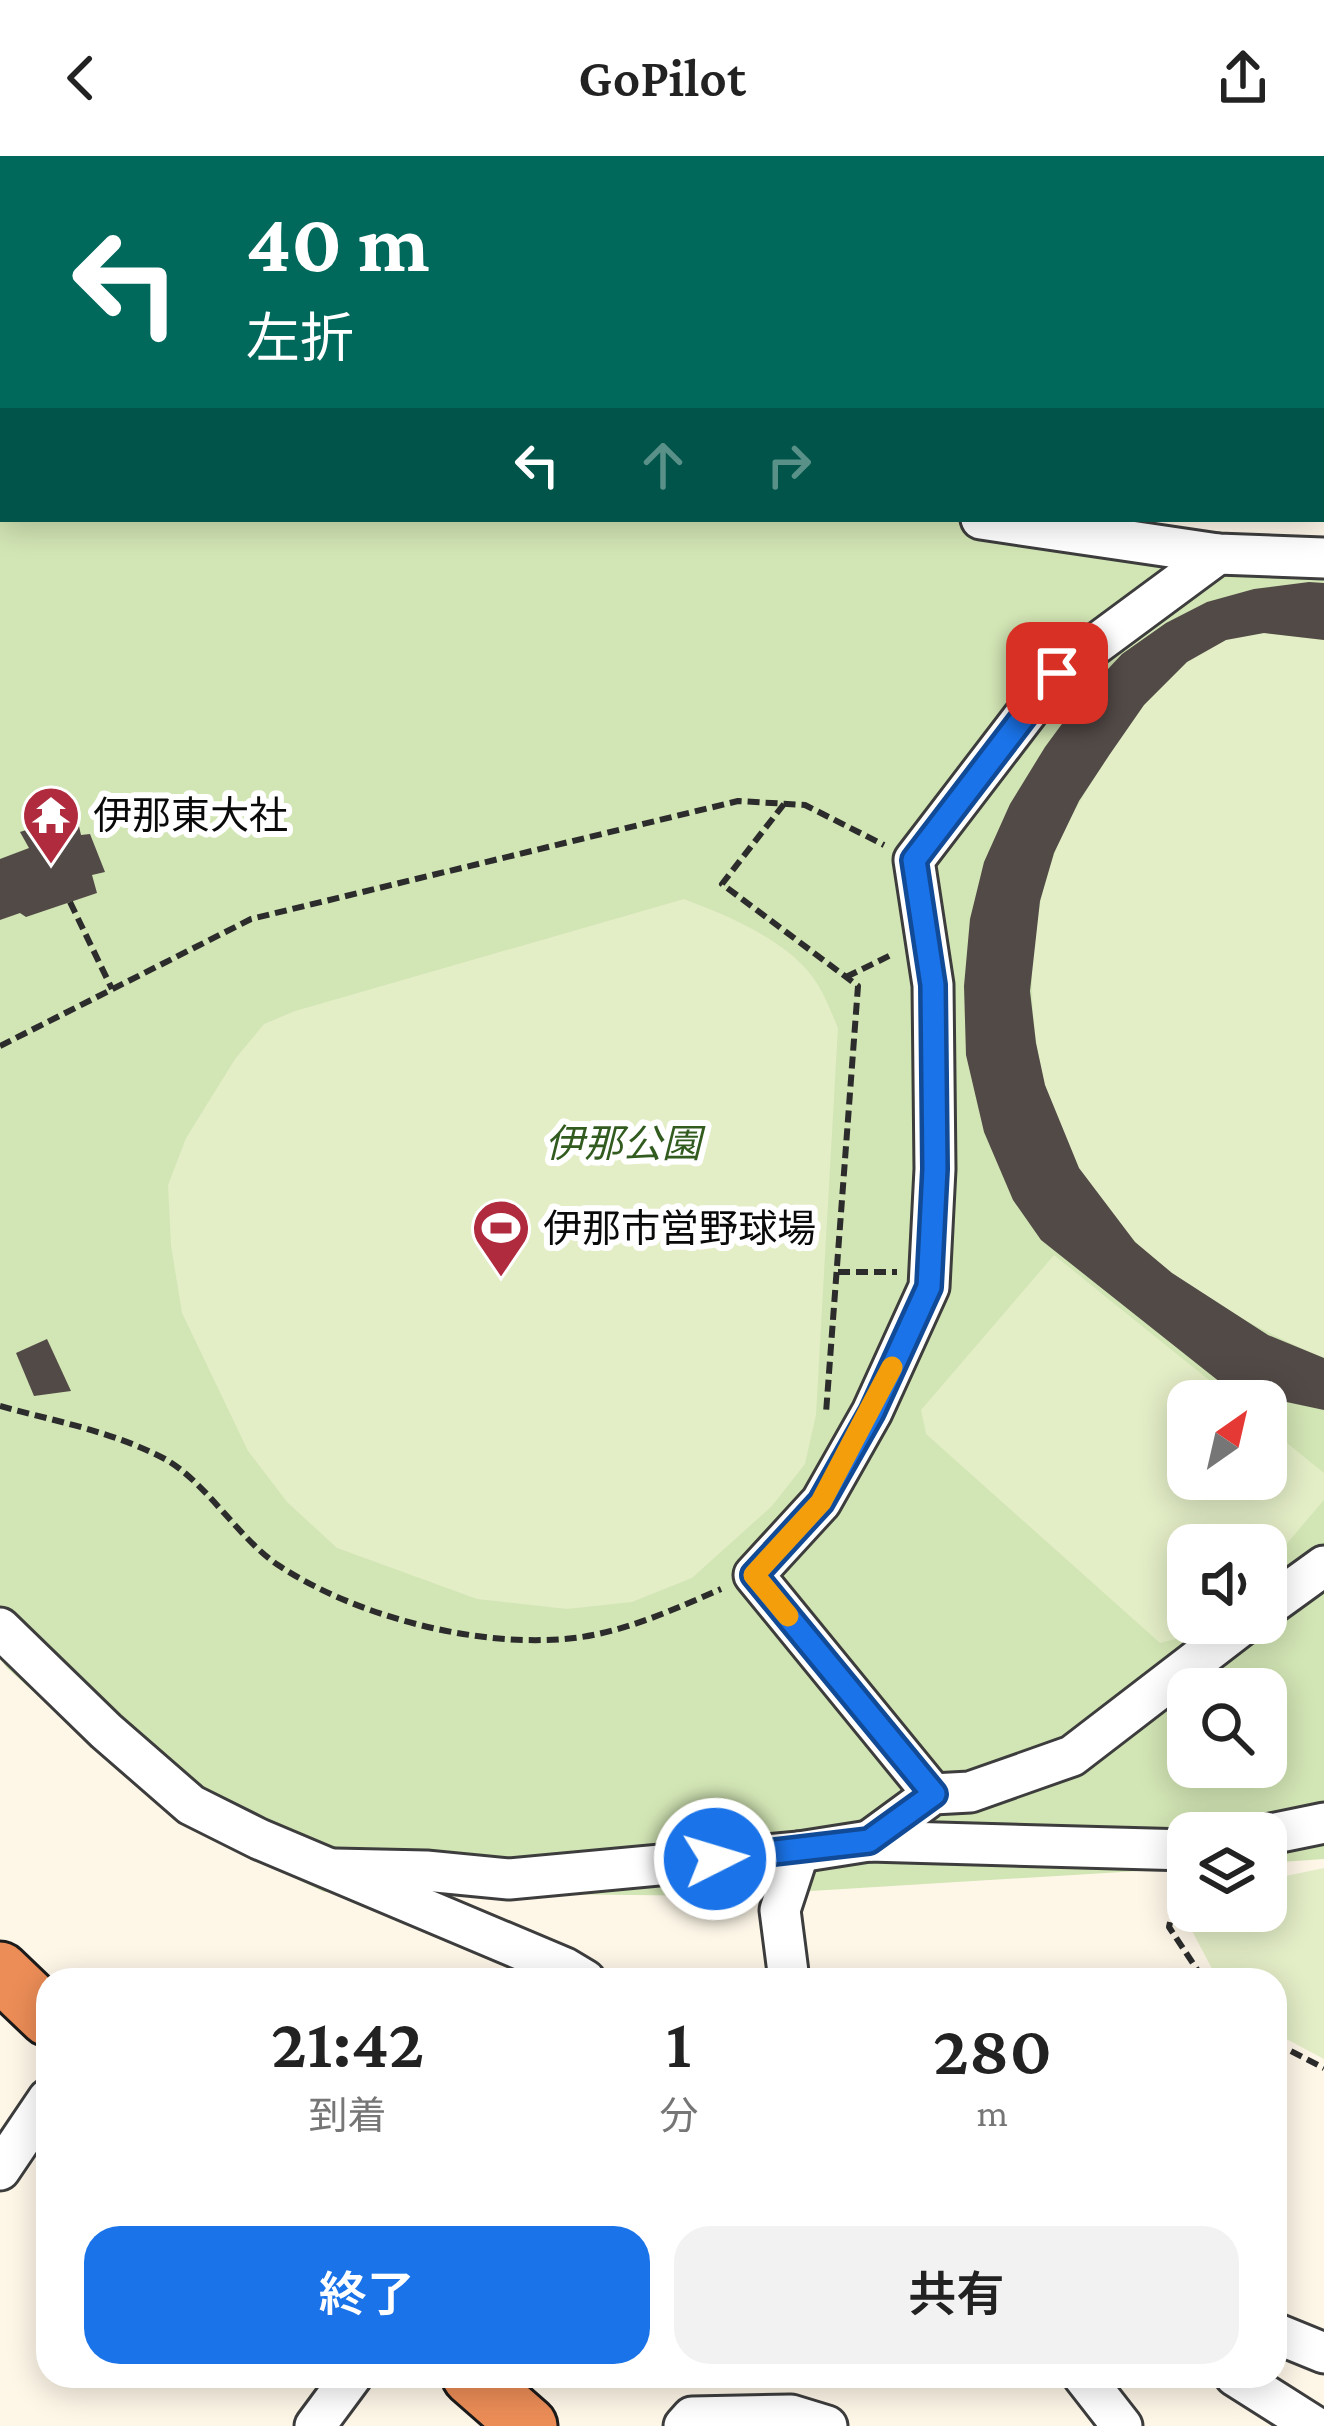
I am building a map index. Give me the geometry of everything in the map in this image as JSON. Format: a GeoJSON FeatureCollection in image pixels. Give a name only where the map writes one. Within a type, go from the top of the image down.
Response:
{"type":"FeatureCollection","features":[{"type":"Feature","properties":{"kind":"highway"},"geometry":{"type":"LineString","coordinates":[[0,1970],[36,2005]]}},
{"type":"Feature","properties":{"kind":"highway"},"geometry":{"type":"LineString","coordinates":[[485,2388],[528,2426]]}},
{"type":"Feature","properties":{"kind":"street"},"geometry":{"type":"LineString","coordinates":[[1001,522],[1218,554],[1324,558]]}},
{"type":"Feature","properties":{"kind":"street"},"geometry":{"type":"LineString","coordinates":[[934,1794],[754,1575],[821,1502],[872,1412],[929,1287],[935,1169],[933,985],[914,860],[1057,673],[1218,554]]}},
{"type":"Feature","properties":{"kind":"street"},"geometry":{"type":"LineString","coordinates":[[1287,1593],[1324,1566]]}},
{"type":"Feature","properties":{"kind":"street"},"geometry":{"type":"LineString","coordinates":[[0,1628],[190,1805],[559,1968]]}},
{"type":"Feature","properties":{"kind":"street"},"geometry":{"type":"LineString","coordinates":[[869,1841],[934,1794],[970,1792],[1072,1756],[1218,1644]]}},
{"type":"Feature","properties":{"kind":"street"},"geometry":{"type":"LineString","coordinates":[[1287,1831],[1324,1823]]}},
{"type":"Feature","properties":{"kind":"street"},"geometry":{"type":"LineString","coordinates":[[335,1869],[426,1870],[509,1879],[869,1841],[1167,1849]]}},
{"type":"Feature","properties":{"kind":"street"},"geometry":{"type":"LineString","coordinates":[[787,1968],[780,1910],[799,1852]]}},
{"type":"Feature","properties":{"kind":"street"},"geometry":{"type":"LineString","coordinates":[[0,2170],[36,2117]]}},
{"type":"Feature","properties":{"kind":"street"},"geometry":{"type":"LineString","coordinates":[[1287,2338],[1324,2353]]}},
{"type":"Feature","properties":{"kind":"street"},"geometry":{"type":"LineString","coordinates":[[315,2426],[343,2388]]}},
{"type":"Feature","properties":{"kind":"street"},"geometry":{"type":"LineString","coordinates":[[1092,2388],[1121,2426]]}},
{"type":"Feature","properties":{"kind":"street"},"geometry":{"type":"LineString","coordinates":[[1254,2388],[1314,2426]]}},
{"type":"Feature","properties":{"kind":"street"},"geometry":{"type":"LineString","coordinates":[[684,2426],[692,2417],[791,2415],[827,2426]]}},
{"type":"Feature","properties":{"kind":"path"},"geometry":{"type":"LineString","coordinates":[[0,1046],[251,919],[738,801],[805,806],[914,860]]}},
{"type":"Feature","properties":{"kind":"path"},"geometry":{"type":"LineString","coordinates":[[784,804],[722,884],[858,986],[824,1426]]}},
{"type":"Feature","properties":{"kind":"path"},"geometry":{"type":"LineString","coordinates":[[70,902],[112,989]]}},
{"type":"Feature","properties":{"kind":"path"},"geometry":{"type":"LineString","coordinates":[[846,976],[926,938]]}},
{"type":"Feature","properties":{"kind":"path"},"geometry":{"type":"LineString","coordinates":[[837,1272],[930,1272]]}},
{"type":"Feature","properties":{"kind":"path"},"geometry":{"type":"LineString","coordinates":[[0,1406],[113,1437],[169,1461],[274,1563],[332,1596],[479,1637],[575,1638],[659,1616],[754,1575]]}},
{"type":"Feature","properties":{"kind":"path"},"geometry":{"type":"LineString","coordinates":[[1172,1932],[1196,1968]]}},
{"type":"Feature","properties":{"kind":"path"},"geometry":{"type":"LineString","coordinates":[[1287,2049],[1324,2068]]}},
{"type":"Feature","properties":{"kind":"green space","name":"伊那公園"},"geometry":{"type":"Polygon","coordinates":[[[0,522],[1007,522],[1324,558],[1324,1859],[1287,1862],[1287,1812],[1167,1812],[1167,1869],[728,1896],[324,1892],[180,1823],[0,1659],[0,522]]]}},
{"type":"Feature","properties":{"kind":"green space"},"geometry":{"type":"Polygon","coordinates":[[[1264,633],[1324,640],[1324,1358],[1203,1295],[1138,1244],[1103,1206],[1075,1162],[1054,1113],[1033,1010],[1040,905],[1059,842],[1092,782],[1130,724],[1173,673],[1208,647],[1264,633]]]}},
{"type":"Feature","properties":{"kind":"green space","name":"伊那市営野球場"},"geometry":{"type":"Polygon","coordinates":[[[684,899],[739,922],[793,956],[818,985],[838,1028],[816,1415],[805,1464],[772,1506],[692,1578],[632,1602],[567,1609],[477,1599],[337,1548],[287,1502],[248,1451],[182,1313],[171,1246],[168,1185],[186,1138],[235,1059],[264,1024],[295,1011],[684,899]]]}},
{"type":"Feature","properties":{"kind":"green space"},"geometry":{"type":"Polygon","coordinates":[[[1054,1255],[1209,1380],[1167,1380],[1167,1500],[1287,1500],[1287,1443],[1324,1473],[1324,1500],[1287,1543],[1287,1524],[1167,1524],[1167,1641],[1160,1643],[926,1434],[921,1410],[1054,1255]]]}},
{"type":"Feature","properties":{"kind":"green space"},"geometry":{"type":"Polygon","coordinates":[[[1324,1868],[1324,2059],[1287,2039],[1287,1968],[1212,1968],[1193,1932],[1287,1932],[1287,1876],[1324,1868]]]}},
{"type":"Feature","properties":{"kind":"building"},"geometry":{"type":"Polygon","coordinates":[[[1324,583],[1324,640],[1264,633],[1226,640],[1187,662],[1144,705],[1079,801],[1054,853],[1040,901],[1030,991],[1045,1085],[1079,1168],[1135,1242],[1172,1273],[1268,1335],[1324,1358],[1324,1410],[1287,1402],[1287,1380],[1217,1380],[1041,1240],[1013,1200],[984,1132],[966,1055],[964,986],[970,919],[984,862],[1010,804],[1045,747],[1122,654],[1207,602],[1254,589],[1324,583]]]}},
{"type":"Feature","properties":{"kind":"building","name":"伊那東大社"},"geometry":{"type":"Polygon","coordinates":[[[78,822],[81,835],[90,834],[105,872],[92,875],[97,893],[26,917],[20,913],[0,920],[0,859],[29,848],[20,832],[48,823],[78,822]]]}},
{"type":"Feature","properties":{"kind":"building"},"geometry":{"type":"Polygon","coordinates":[[[47,1339],[71,1391],[34,1396],[16,1353],[47,1339]]]}},
{"type":"Feature","properties":{"kind":"slow traffic"},"geometry":{"type":"LineString","coordinates":[[788,1616],[754,1575],[821,1502],[892,1367]]}},
{"type":"Feature","properties":{"kind":"place","name":"伊那東大社"},"geometry":{"type":"Point","coordinates":[51,866]}},
{"type":"Feature","properties":{"kind":"place","name":"伊那市営野球場"},"geometry":{"type":"Point","coordinates":[501,1279]}},
{"type":"Feature","properties":{"kind":"route"},"geometry":{"type":"LineString","coordinates":[[715,1859],[869,1841],[934,1794],[754,1575],[821,1502],[872,1412],[929,1287],[935,1169],[933,985],[914,860],[1057,673]]}}]}
